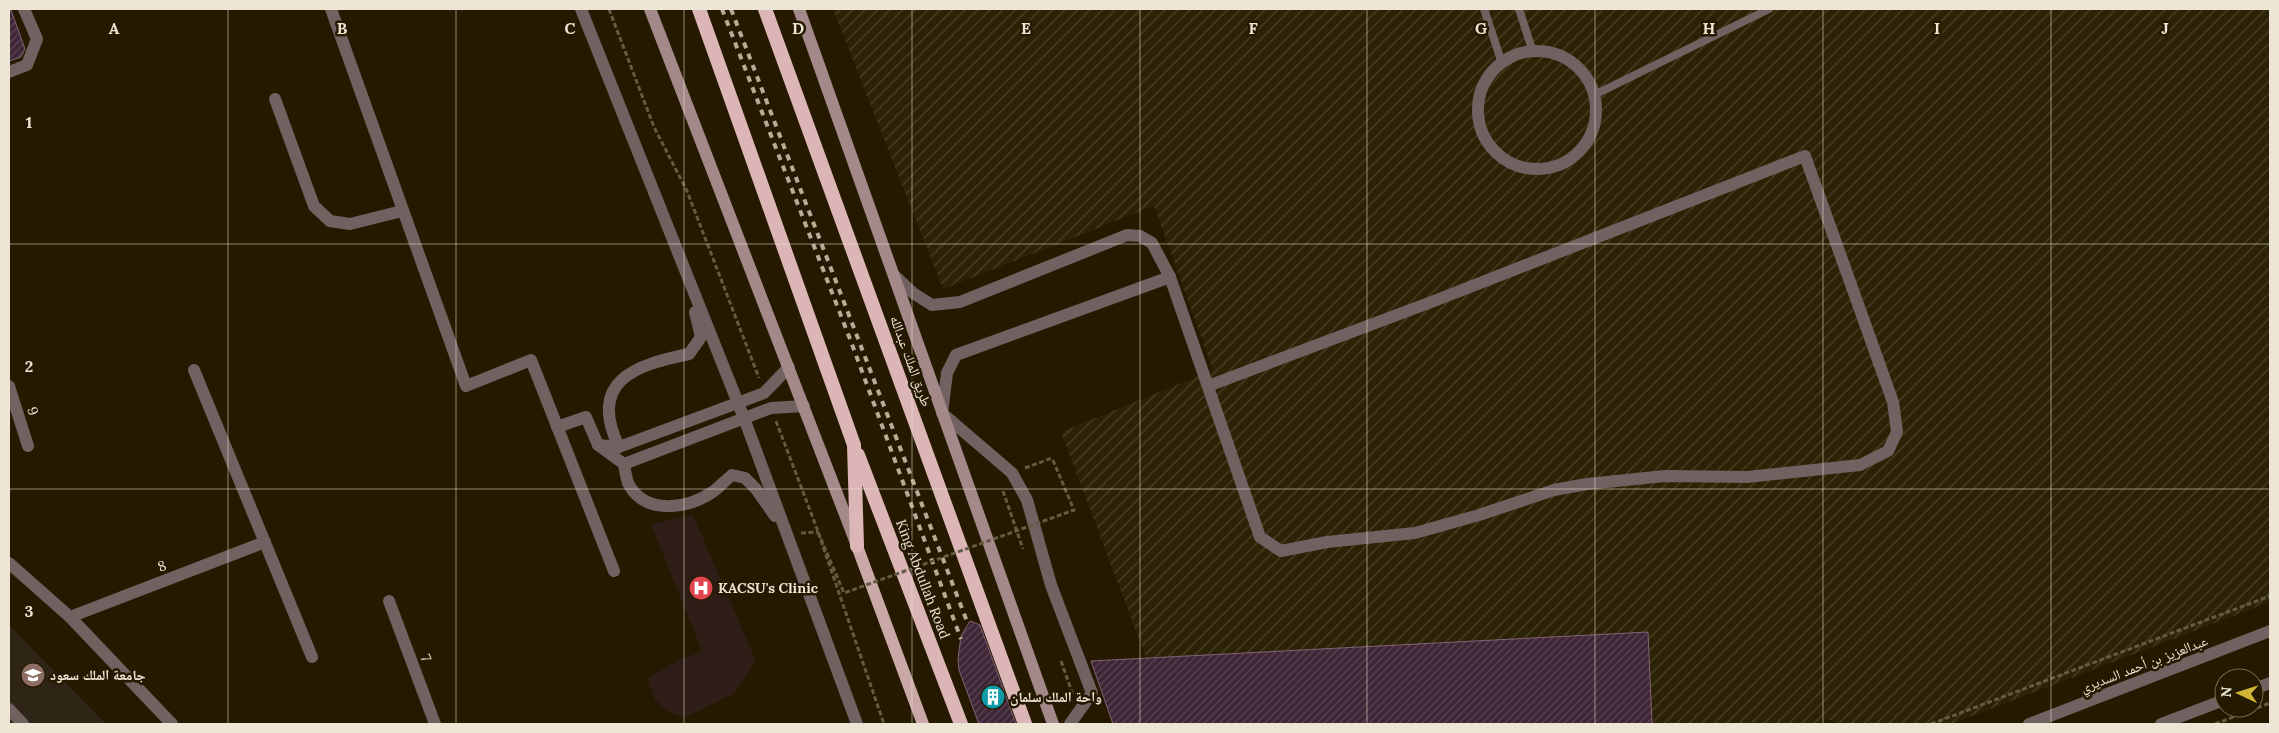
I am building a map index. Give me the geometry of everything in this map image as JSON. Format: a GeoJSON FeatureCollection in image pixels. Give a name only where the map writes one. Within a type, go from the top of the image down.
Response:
{"type":"FeatureCollection","features":[{"type":"Feature","properties":{"kind":"highway"},"geometry":{"type":"LineString","coordinates":[[699,9],[854,445],[857,546]]}},
{"type":"Feature","properties":{"kind":"highway","name":"طريق الملك عبدالله"},"geometry":{"type":"LineString","coordinates":[[765,9],[1025,724]]}},
{"type":"Feature","properties":{"kind":"highway","name":"King Abdullah Road"},"geometry":{"type":"LineString","coordinates":[[854,445],[961,724]]}},
{"type":"Feature","properties":{"kind":"main road"},"geometry":{"type":"LineString","coordinates":[[650,9],[804,406],[923,724]]}},
{"type":"Feature","properties":{"kind":"main road"},"geometry":{"type":"LineString","coordinates":[[799,9],[1054,724]]}},
{"type":"Feature","properties":{"kind":"street"},"geometry":{"type":"LineString","coordinates":[[9,72],[26,65],[37,39],[24,9]]}},
{"type":"Feature","properties":{"kind":"street"},"geometry":{"type":"LineString","coordinates":[[331,9],[466,386],[531,360],[614,571]]}},
{"type":"Feature","properties":{"kind":"street"},"geometry":{"type":"LineString","coordinates":[[581,9],[738,402],[857,724]]}},
{"type":"Feature","properties":{"kind":"street"},"geometry":{"type":"LineString","coordinates":[[1533,52],[1550,52],[1571,63],[1588,80],[1594,95],[1596,113],[1593,131],[1583,148],[1570,160],[1552,168],[1534,170],[1516,166],[1500,156],[1488,142],[1479,119],[1479,107],[1483,89],[1492,72],[1502,63],[1517,55],[1533,52]]}},
{"type":"Feature","properties":{"kind":"street"},"geometry":{"type":"LineString","coordinates":[[275,99],[314,206],[330,221],[350,224],[402,211]]}},
{"type":"Feature","properties":{"kind":"street"},"geometry":{"type":"LineString","coordinates":[[894,276],[913,293],[932,305],[960,302],[1127,235],[1140,236],[1152,243],[1170,277],[1260,537],[1281,551],[1327,542],[1415,533],[1479,515],[1554,490],[1587,484],[1665,476],[1747,477],[1860,465],[1888,451],[1897,432],[1893,402],[1805,156],[1434,301],[1208,386]]}},
{"type":"Feature","properties":{"kind":"street"},"geometry":{"type":"LineString","coordinates":[[619,447],[611,430],[608,411],[610,397],[616,384],[634,369],[689,354],[701,337],[688,277]]}},
{"type":"Feature","properties":{"kind":"street"},"geometry":{"type":"LineString","coordinates":[[1070,724],[1092,693],[1051,585],[1027,500],[1012,473],[942,414],[946,373],[956,355],[1170,277]]}},
{"type":"Feature","properties":{"kind":"street"},"geometry":{"type":"LineString","coordinates":[[598,445],[619,447],[764,393],[789,367]]}},
{"type":"Feature","properties":{"kind":"street"},"geometry":{"type":"LineString","coordinates":[[194,370],[312,657]]}},
{"type":"Feature","properties":{"kind":"street","name":"9"},"geometry":{"type":"LineString","coordinates":[[9,386],[28,446]]}},
{"type":"Feature","properties":{"kind":"street"},"geometry":{"type":"LineString","coordinates":[[624,464],[771,408],[804,406]]}},
{"type":"Feature","properties":{"kind":"street"},"geometry":{"type":"LineString","coordinates":[[557,427],[586,417],[598,445],[624,464],[628,482],[638,497],[653,504],[667,507],[687,504],[714,491],[732,475],[745,478],[756,488],[787,534]]}},
{"type":"Feature","properties":{"kind":"street","name":"8"},"geometry":{"type":"LineString","coordinates":[[70,617],[265,542]]}},
{"type":"Feature","properties":{"kind":"street"},"geometry":{"type":"LineString","coordinates":[[9,563],[70,617],[172,724]]}},
{"type":"Feature","properties":{"kind":"street","name":"7"},"geometry":{"type":"LineString","coordinates":[[389,601],[435,724]]}},
{"type":"Feature","properties":{"kind":"street","name":"عبدالعزيز بن أحمد السديري"},"geometry":{"type":"LineString","coordinates":[[2029,724],[2270,631]]}},
{"type":"Feature","properties":{"kind":"street"},"geometry":{"type":"LineString","coordinates":[[2161,724],[2214,704]]}},
{"type":"Feature","properties":{"kind":"street"},"geometry":{"type":"LineString","coordinates":[[9,709],[23,724]]}},
{"type":"Feature","properties":{"kind":"lane"},"geometry":{"type":"LineString","coordinates":[[1484,9],[1502,63]]}},
{"type":"Feature","properties":{"kind":"lane"},"geometry":{"type":"LineString","coordinates":[[1519,9],[1533,52]]}},
{"type":"Feature","properties":{"kind":"lane"},"geometry":{"type":"LineString","coordinates":[[1594,95],[1769,9]]}},
{"type":"Feature","properties":{"kind":"path"},"geometry":{"type":"LineString","coordinates":[[609,9],[654,128],[687,191],[764,393]]}},
{"type":"Feature","properties":{"kind":"path"},"geometry":{"type":"LineString","coordinates":[[771,408],[818,532],[884,724]]}},
{"type":"Feature","properties":{"kind":"path"},"geometry":{"type":"LineString","coordinates":[[818,532],[844,593],[1074,510],[1052,458],[1012,473]]}},
{"type":"Feature","properties":{"kind":"path"},"geometry":{"type":"LineString","coordinates":[[1931,724],[2270,596]]}},
{"type":"Feature","properties":{"kind":"path"},"geometry":{"type":"LineString","coordinates":[[2215,724],[2270,703]]}},
{"type":"Feature","properties":{"kind":"shaded area"},"geometry":{"type":"Polygon","coordinates":[[[833,9],[2270,9],[2270,602],[1951,724],[1842,724],[1827,719],[1815,724],[1171,724],[1061,432],[1213,370],[1154,206],[943,289],[833,9]]]}},
{"type":"Feature","properties":{"kind":"shaded area","name":"KACSU's Clinic"},"geometry":{"type":"Polygon","coordinates":[[[693,515],[756,661],[735,693],[684,718],[666,710],[655,700],[648,678],[679,660],[702,651],[651,524],[693,515]]]}},
{"type":"Feature","properties":{"kind":"shaded area","name":"جامعة الملك سعود"},"geometry":{"type":"Polygon","coordinates":[[[9,625],[106,724],[9,724],[9,625]]]}},
{"type":"Feature","properties":{"kind":"building"},"geometry":{"type":"Polygon","coordinates":[[[9,10],[11,10],[25,49],[21,57],[9,61],[9,10]]]}},
{"type":"Feature","properties":{"kind":"building","name":"واحة الملك سلمان"},"geometry":{"type":"Polygon","coordinates":[[[970,621],[980,625],[1016,724],[979,724],[959,670],[958,659],[961,636],[970,621]]]}},
{"type":"Feature","properties":{"kind":"building"},"geometry":{"type":"Polygon","coordinates":[[[1648,632],[1652,724],[1113,724],[1091,661],[1648,632]]]}},
{"type":"Feature","properties":{"kind":"railway"},"geometry":{"type":"LineString","coordinates":[[722,9],[850,339],[961,639]]}},
{"type":"Feature","properties":{"kind":"railway"},"geometry":{"type":"LineString","coordinates":[[731,9],[968,624]]}},
{"type":"Feature","properties":{"kind":"place","name":"KACSU's Clinic"},"geometry":{"type":"Point","coordinates":[701,588]}},
{"type":"Feature","properties":{"kind":"place","name":"جامعة الملك سعود"},"geometry":{"type":"Point","coordinates":[33,675]}},
{"type":"Feature","properties":{"kind":"place","name":"واحة الملك سلمان"},"geometry":{"type":"Point","coordinates":[993,697]}}]}
